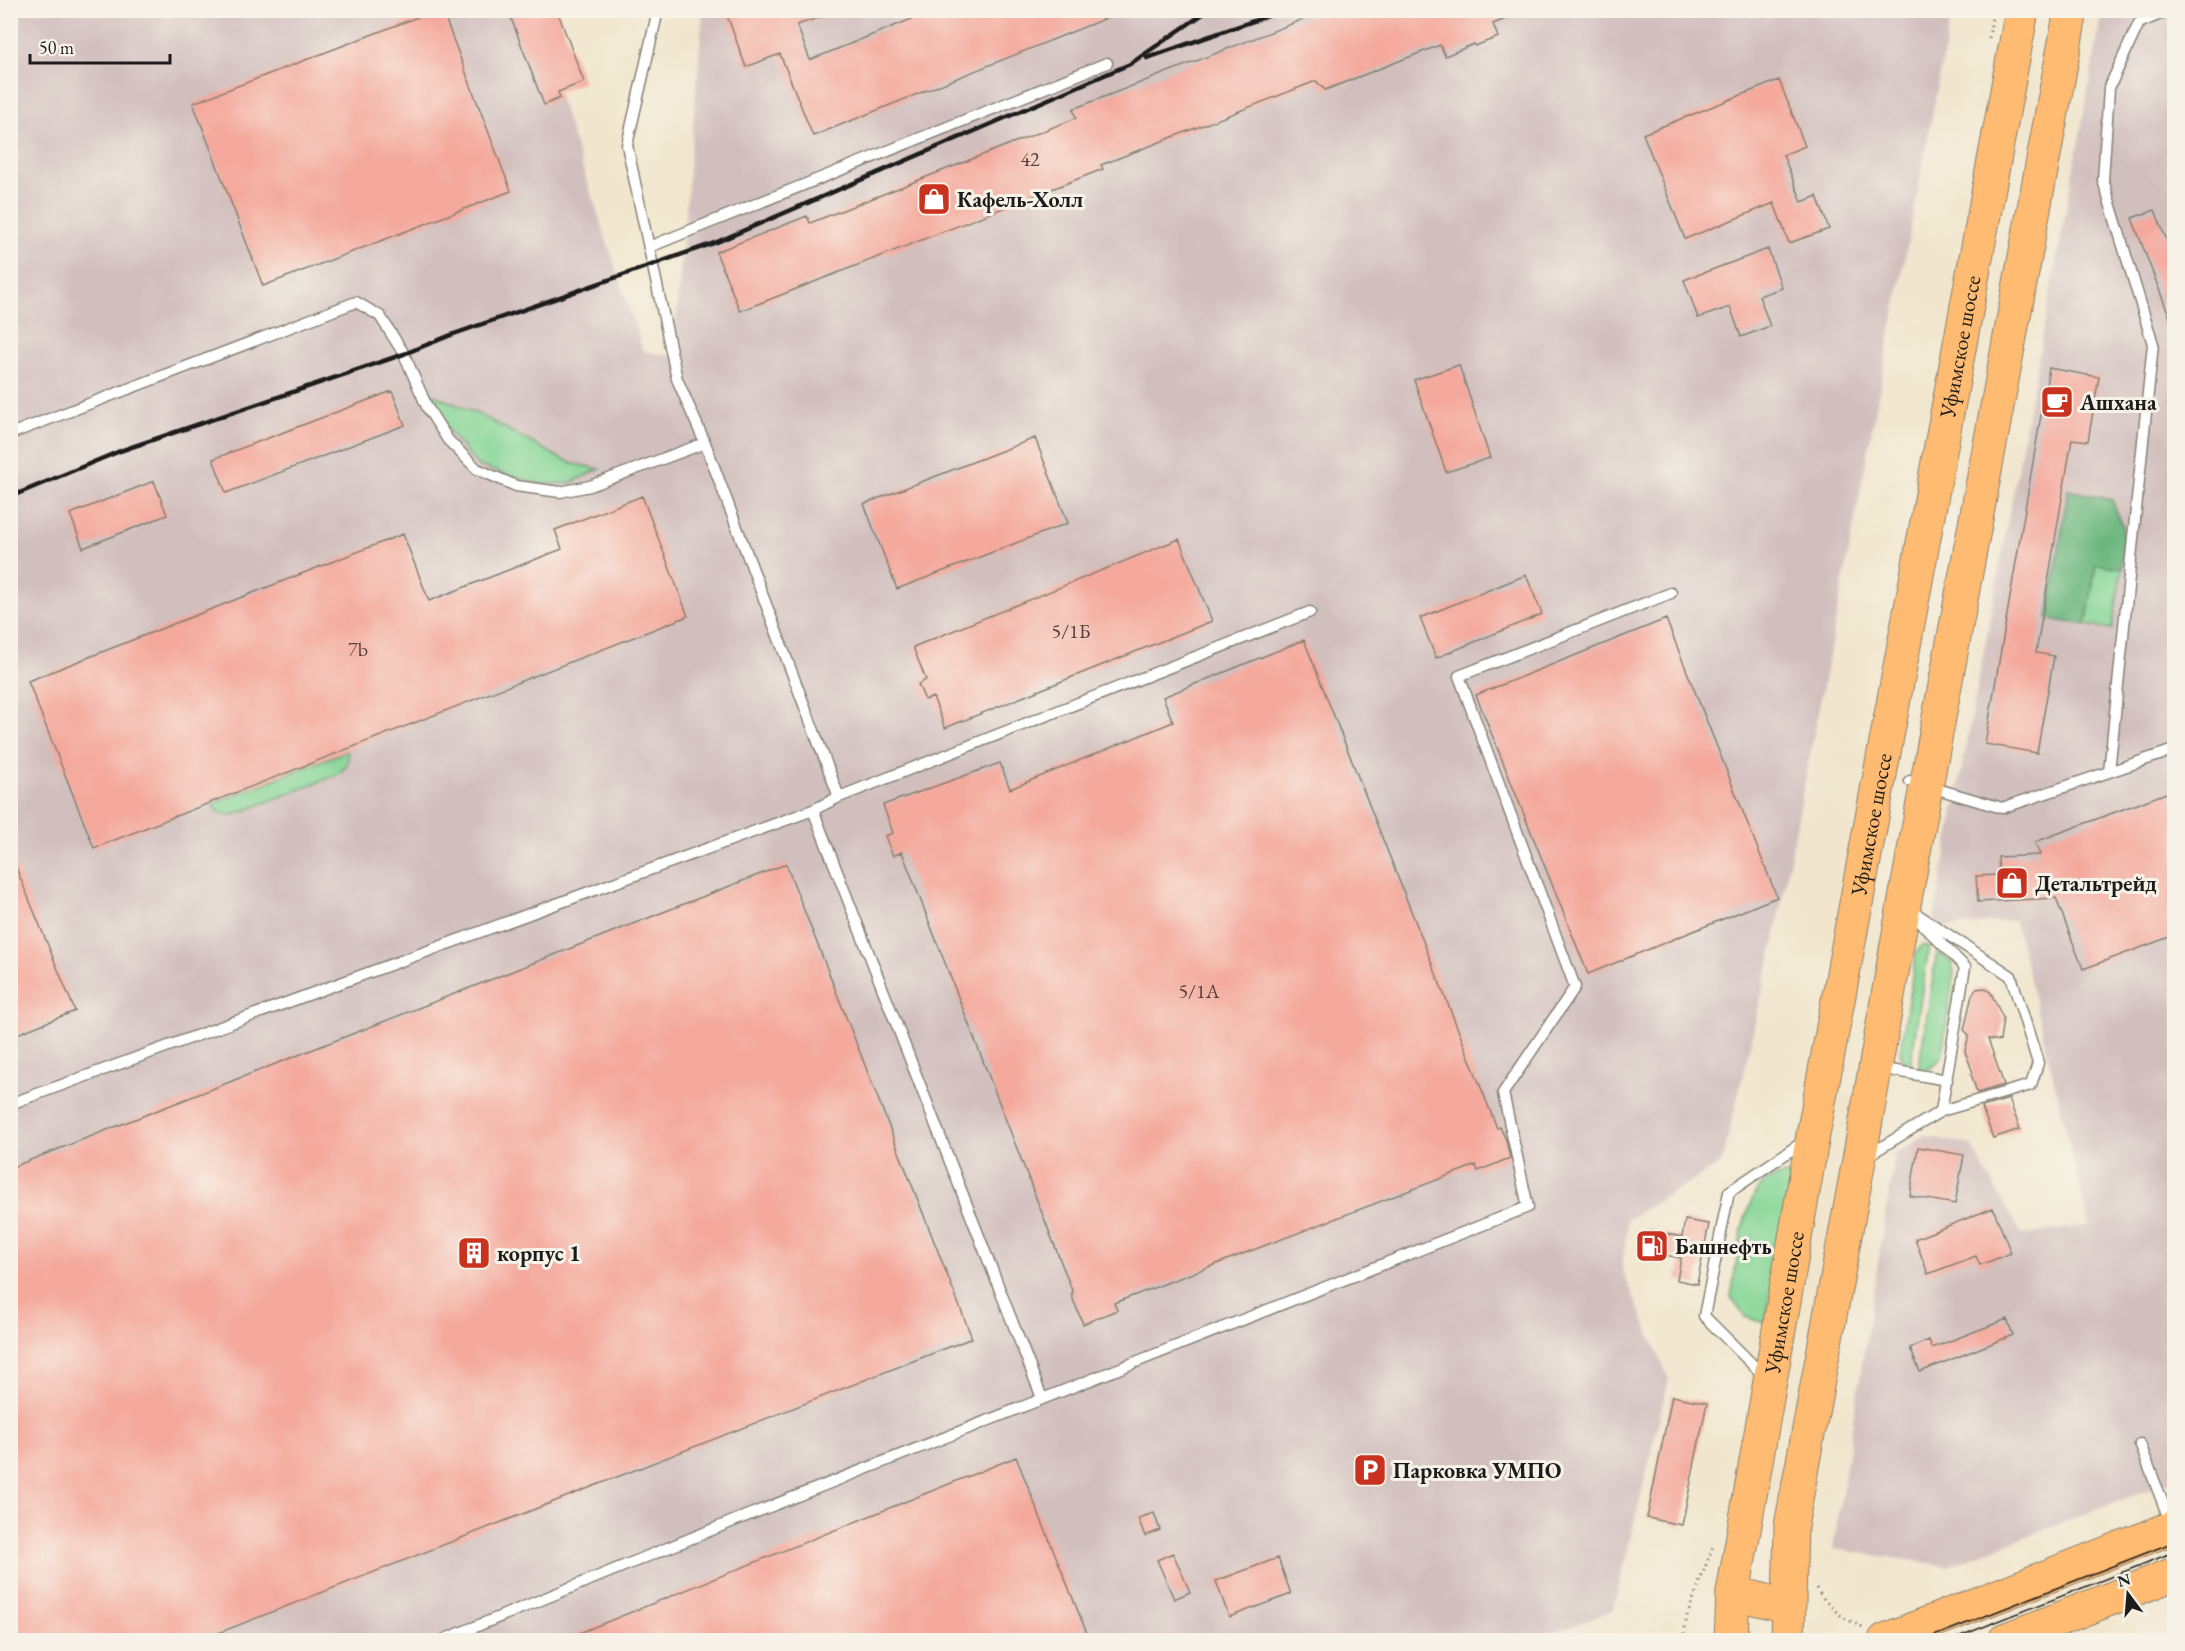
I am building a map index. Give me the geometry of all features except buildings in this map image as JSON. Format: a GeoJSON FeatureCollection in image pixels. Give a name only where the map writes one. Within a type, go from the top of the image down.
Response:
{"type":"FeatureCollection","features":[{"type":"Feature","properties":{"kind":"main road","name":"Уфимское шоссе"},"geometry":{"type":"LineString","coordinates":[[1731,1641],[1732,1593],[1813,1135],[2022,10]]}},
{"type":"Feature","properties":{"kind":"main road","name":"Уфимское шоссе"},"geometry":{"type":"LineString","coordinates":[[1788,1641],[1791,1526],[1904,905],[1918,784],[2071,10]]}},
{"type":"Feature","properties":{"kind":"main road"},"geometry":{"type":"LineString","coordinates":[[1875,1634],[2174,1527]]}},
{"type":"Feature","properties":{"kind":"main road"},"geometry":{"type":"LineString","coordinates":[[2005,1641],[2175,1574]]}},
{"type":"Feature","properties":{"kind":"main road"},"geometry":{"type":"LineString","coordinates":[[1732,1593],[1788,1606]]}},
{"type":"Feature","properties":{"kind":"lane"},"geometry":{"type":"LineString","coordinates":[[658,10],[627,146],[677,379],[705,443],[839,797]]}},
{"type":"Feature","properties":{"kind":"lane"},"geometry":{"type":"LineString","coordinates":[[2109,772],[2153,344],[2103,180],[2109,88],[2139,23],[2170,10]]}},
{"type":"Feature","properties":{"kind":"lane"},"geometry":{"type":"LineString","coordinates":[[649,247],[1107,63]]}},
{"type":"Feature","properties":{"kind":"lane"},"geometry":{"type":"LineString","coordinates":[[10,434],[356,302],[380,316],[404,354],[428,407],[448,440],[477,469],[516,486],[560,492],[590,486],[705,443]]}},
{"type":"Feature","properties":{"kind":"lane"},"geometry":{"type":"LineString","coordinates":[[443,1641],[1041,1398],[1528,1207],[1503,1093],[1575,987],[1459,676],[1671,593]]}},
{"type":"Feature","properties":{"kind":"lane"},"geometry":{"type":"LineString","coordinates":[[10,1104],[813,810],[839,797],[1311,612]]}},
{"type":"Feature","properties":{"kind":"lane"},"geometry":{"type":"LineString","coordinates":[[1918,784],[2002,808],[2175,750]]}},
{"type":"Feature","properties":{"kind":"lane"},"geometry":{"type":"LineString","coordinates":[[813,810],[1041,1398]]}},
{"type":"Feature","properties":{"kind":"lane"},"geometry":{"type":"LineString","coordinates":[[1904,905],[1965,967],[1941,1111]]}},
{"type":"Feature","properties":{"kind":"lane"},"geometry":{"type":"LineString","coordinates":[[1859,1160],[1941,1111],[2031,1085],[2038,1063],[2011,976],[1904,905]]}},
{"type":"Feature","properties":{"kind":"lane"},"geometry":{"type":"LineString","coordinates":[[1876,1068],[1947,1080]]}},
{"type":"Feature","properties":{"kind":"lane"},"geometry":{"type":"LineString","coordinates":[[1770,1381],[1704,1316],[1729,1192],[1813,1135]]}},
{"type":"Feature","properties":{"kind":"lane"},"geometry":{"type":"LineString","coordinates":[[2140,1443],[2174,1527]]}},
{"type":"Feature","properties":{"kind":"path"},"geometry":{"type":"LineString","coordinates":[[1810,1579],[1834,1612],[1875,1634]]}},
{"type":"Feature","properties":{"kind":"shaded area"},"geometry":{"type":"Polygon","coordinates":[[[11,11],[531,11],[643,351],[673,356],[703,11],[1952,11],[1775,938],[1722,1163],[1628,1219],[1622,1270],[1669,1379],[1613,1610],[1536,1640],[11,1640],[11,11]]]}},
{"type":"Feature","properties":{"kind":"shaded area"},"geometry":{"type":"Polygon","coordinates":[[[2117,11],[2174,11],[2174,1480],[1949,1566],[1833,1549],[1895,1154],[1925,1136],[1971,1145],[2022,1235],[2089,1225],[2015,920],[1932,929],[2102,16],[2117,11]]]}},
{"type":"Feature","properties":{"kind":"green space"},"geometry":{"type":"Polygon","coordinates":[[[423,390],[484,417],[560,458],[574,464],[600,469],[570,483],[540,484],[478,466],[453,436],[423,390]]]}},
{"type":"Feature","properties":{"kind":"green space"},"geometry":{"type":"Polygon","coordinates":[[[2068,490],[2112,500],[2123,527],[2122,568],[2096,564],[2086,625],[2048,619],[2068,490]]]}},
{"type":"Feature","properties":{"kind":"green space"},"geometry":{"type":"Polygon","coordinates":[[[2096,564],[2122,568],[2112,629],[2086,625],[2096,564]]]}},
{"type":"Feature","properties":{"kind":"green space"},"geometry":{"type":"Polygon","coordinates":[[[347,751],[347,764],[337,775],[233,815],[221,813],[212,804],[347,751]]]}},
{"type":"Feature","properties":{"kind":"green space"},"geometry":{"type":"Polygon","coordinates":[[[1923,945],[1929,946],[1910,1068],[1900,1052],[1916,952],[1923,945]]]}},
{"type":"Feature","properties":{"kind":"green space"},"geometry":{"type":"Polygon","coordinates":[[[1937,952],[1951,962],[1954,971],[1942,1056],[1932,1067],[1918,1071],[1937,952]]]}},
{"type":"Feature","properties":{"kind":"green space"},"geometry":{"type":"Polygon","coordinates":[[[1792,1174],[1765,1323],[1745,1317],[1731,1297],[1737,1254],[1744,1222],[1755,1194],[1768,1180],[1792,1174]]]}},
{"type":"Feature","properties":{"kind":"tram line"},"geometry":{"type":"LineString","coordinates":[[1924,1640],[2174,1542]]}},
{"type":"Feature","properties":{"kind":"tram line"},"geometry":{"type":"LineString","coordinates":[[1950,1640],[2174,1552]]}},
{"type":"Feature","properties":{"kind":"railway"},"geometry":{"type":"LineString","coordinates":[[10,497],[120,451],[404,354],[451,335],[717,242],[1130,64],[1209,10]]}},
{"type":"Feature","properties":{"kind":"railway"},"geometry":{"type":"LineString","coordinates":[[1147,58],[1285,10]]}},
{"type":"Feature","properties":{"kind":"place","name":"Кафель-Холл"},"geometry":{"type":"Point","coordinates":[934,199]}},
{"type":"Feature","properties":{"kind":"place","name":"Ашхана"},"geometry":{"type":"Point","coordinates":[2057,402]}},
{"type":"Feature","properties":{"kind":"place","name":"Детальтрейд"},"geometry":{"type":"Point","coordinates":[2012,883]}},
{"type":"Feature","properties":{"kind":"place","name":"Башнефть"},"geometry":{"type":"Point","coordinates":[1652,1246]}},
{"type":"Feature","properties":{"kind":"place","name":"корпус 1"},"geometry":{"type":"Point","coordinates":[474,1253]}},
{"type":"Feature","properties":{"kind":"place","name":"Парковка УМПО"},"geometry":{"type":"Point","coordinates":[1370,1470]}}]}
